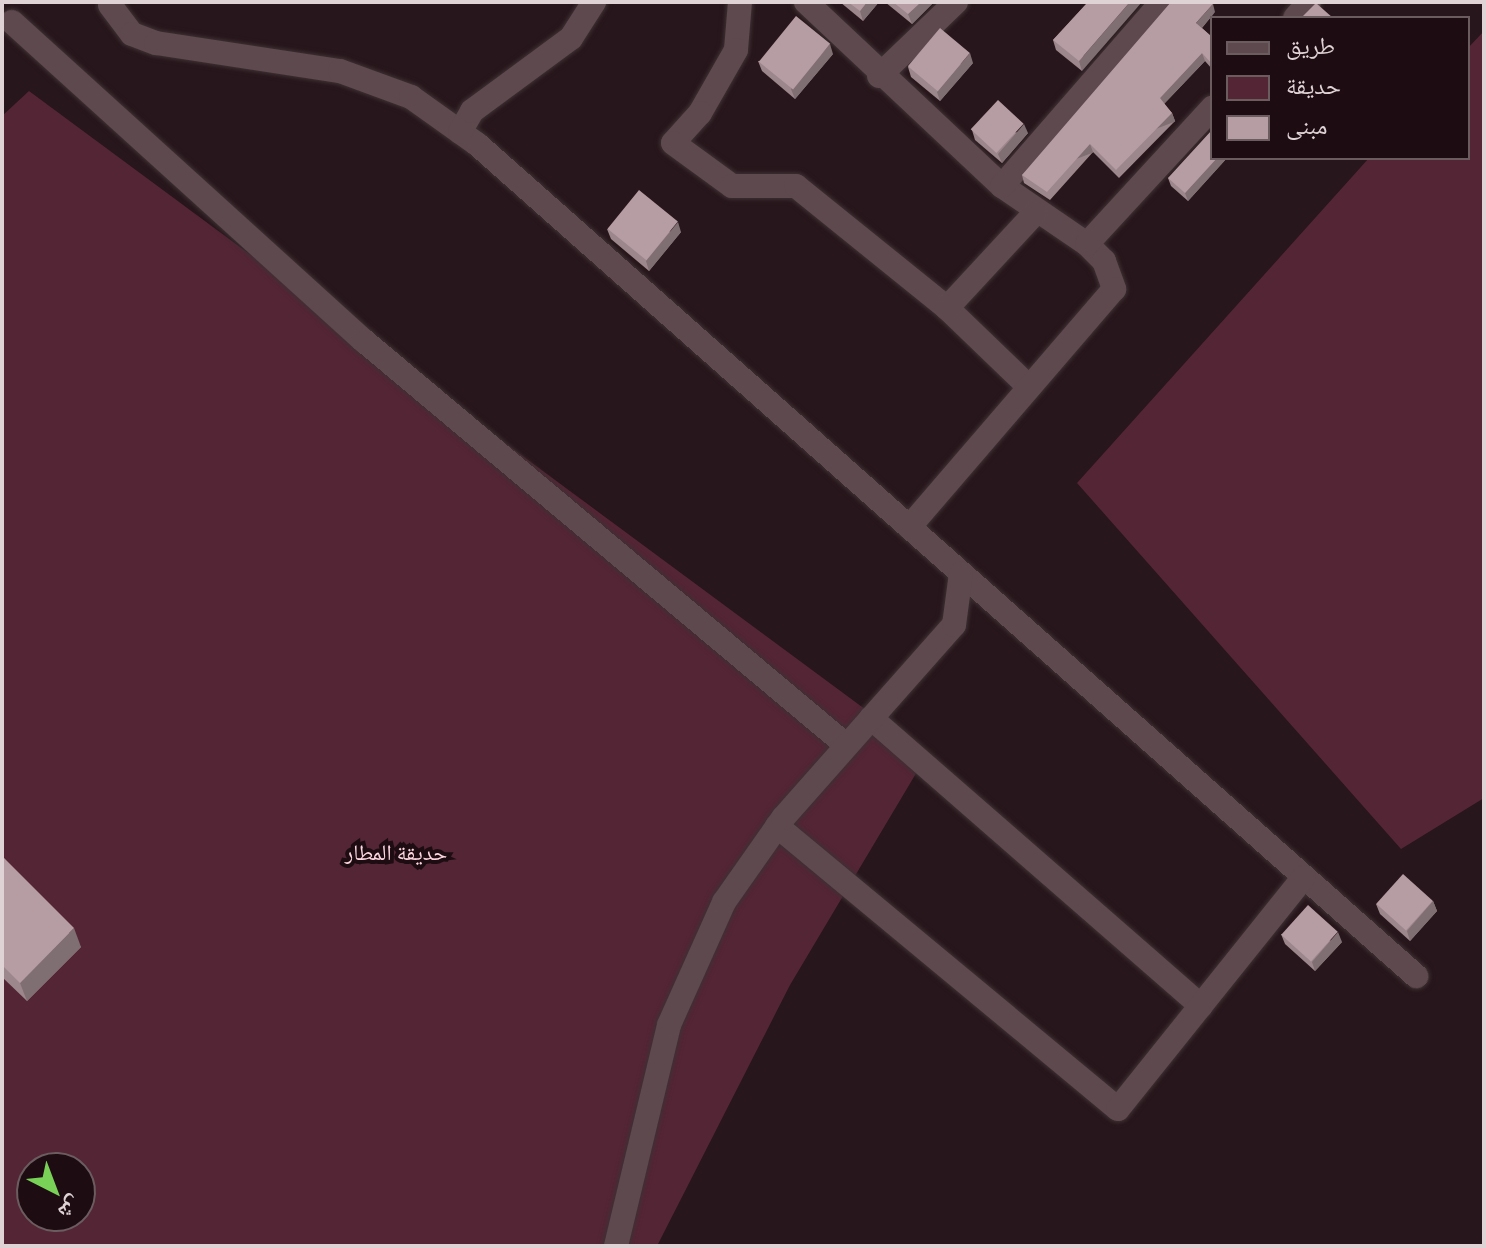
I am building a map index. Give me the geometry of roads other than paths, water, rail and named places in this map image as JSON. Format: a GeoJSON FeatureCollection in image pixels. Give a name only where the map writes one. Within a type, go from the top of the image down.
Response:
{"type":"FeatureCollection","features":[{"type":"Feature","properties":{"kind":"street"},"geometry":{"type":"LineString","coordinates":[[460,132],[472,111],[571,38],[594,2]]}},
{"type":"Feature","properties":{"kind":"street"},"geometry":{"type":"LineString","coordinates":[[740,2],[736,50],[700,113],[673,143],[732,186],[796,186],[947,308],[1029,387]]}},
{"type":"Feature","properties":{"kind":"street"},"geometry":{"type":"LineString","coordinates":[[806,2],[879,76],[1002,186],[1035,213],[1087,244],[1104,261],[1114,289],[909,527]]}},
{"type":"Feature","properties":{"kind":"street"},"geometry":{"type":"LineString","coordinates":[[879,76],[956,2]]}},
{"type":"Feature","properties":{"kind":"street"},"geometry":{"type":"LineString","coordinates":[[1002,186],[1162,2]]}},
{"type":"Feature","properties":{"kind":"street"},"geometry":{"type":"LineString","coordinates":[[111,3],[132,34],[156,43],[340,71],[411,97],[460,132],[1416,976]]}},
{"type":"Feature","properties":{"kind":"street"},"geometry":{"type":"LineString","coordinates":[[13,14],[375,351],[846,745]]}},
{"type":"Feature","properties":{"kind":"street"},"geometry":{"type":"LineString","coordinates":[[1087,244],[1210,110]]}},
{"type":"Feature","properties":{"kind":"street"},"geometry":{"type":"LineString","coordinates":[[947,308],[1035,213]]}},
{"type":"Feature","properties":{"kind":"street"},"geometry":{"type":"LineString","coordinates":[[616,1246],[669,1025],[724,902],[777,826],[954,625],[961,573]]}},
{"type":"Feature","properties":{"kind":"street"},"geometry":{"type":"LineString","coordinates":[[871,718],[1201,1006]]}},
{"type":"Feature","properties":{"kind":"street"},"geometry":{"type":"LineString","coordinates":[[777,826],[1118,1109],[1304,877]]}},
{"type":"Feature","properties":{"kind":"park label","name":"حديقة المطار"},"geometry":{"type":"Point","coordinates":[396,852]}}]}
